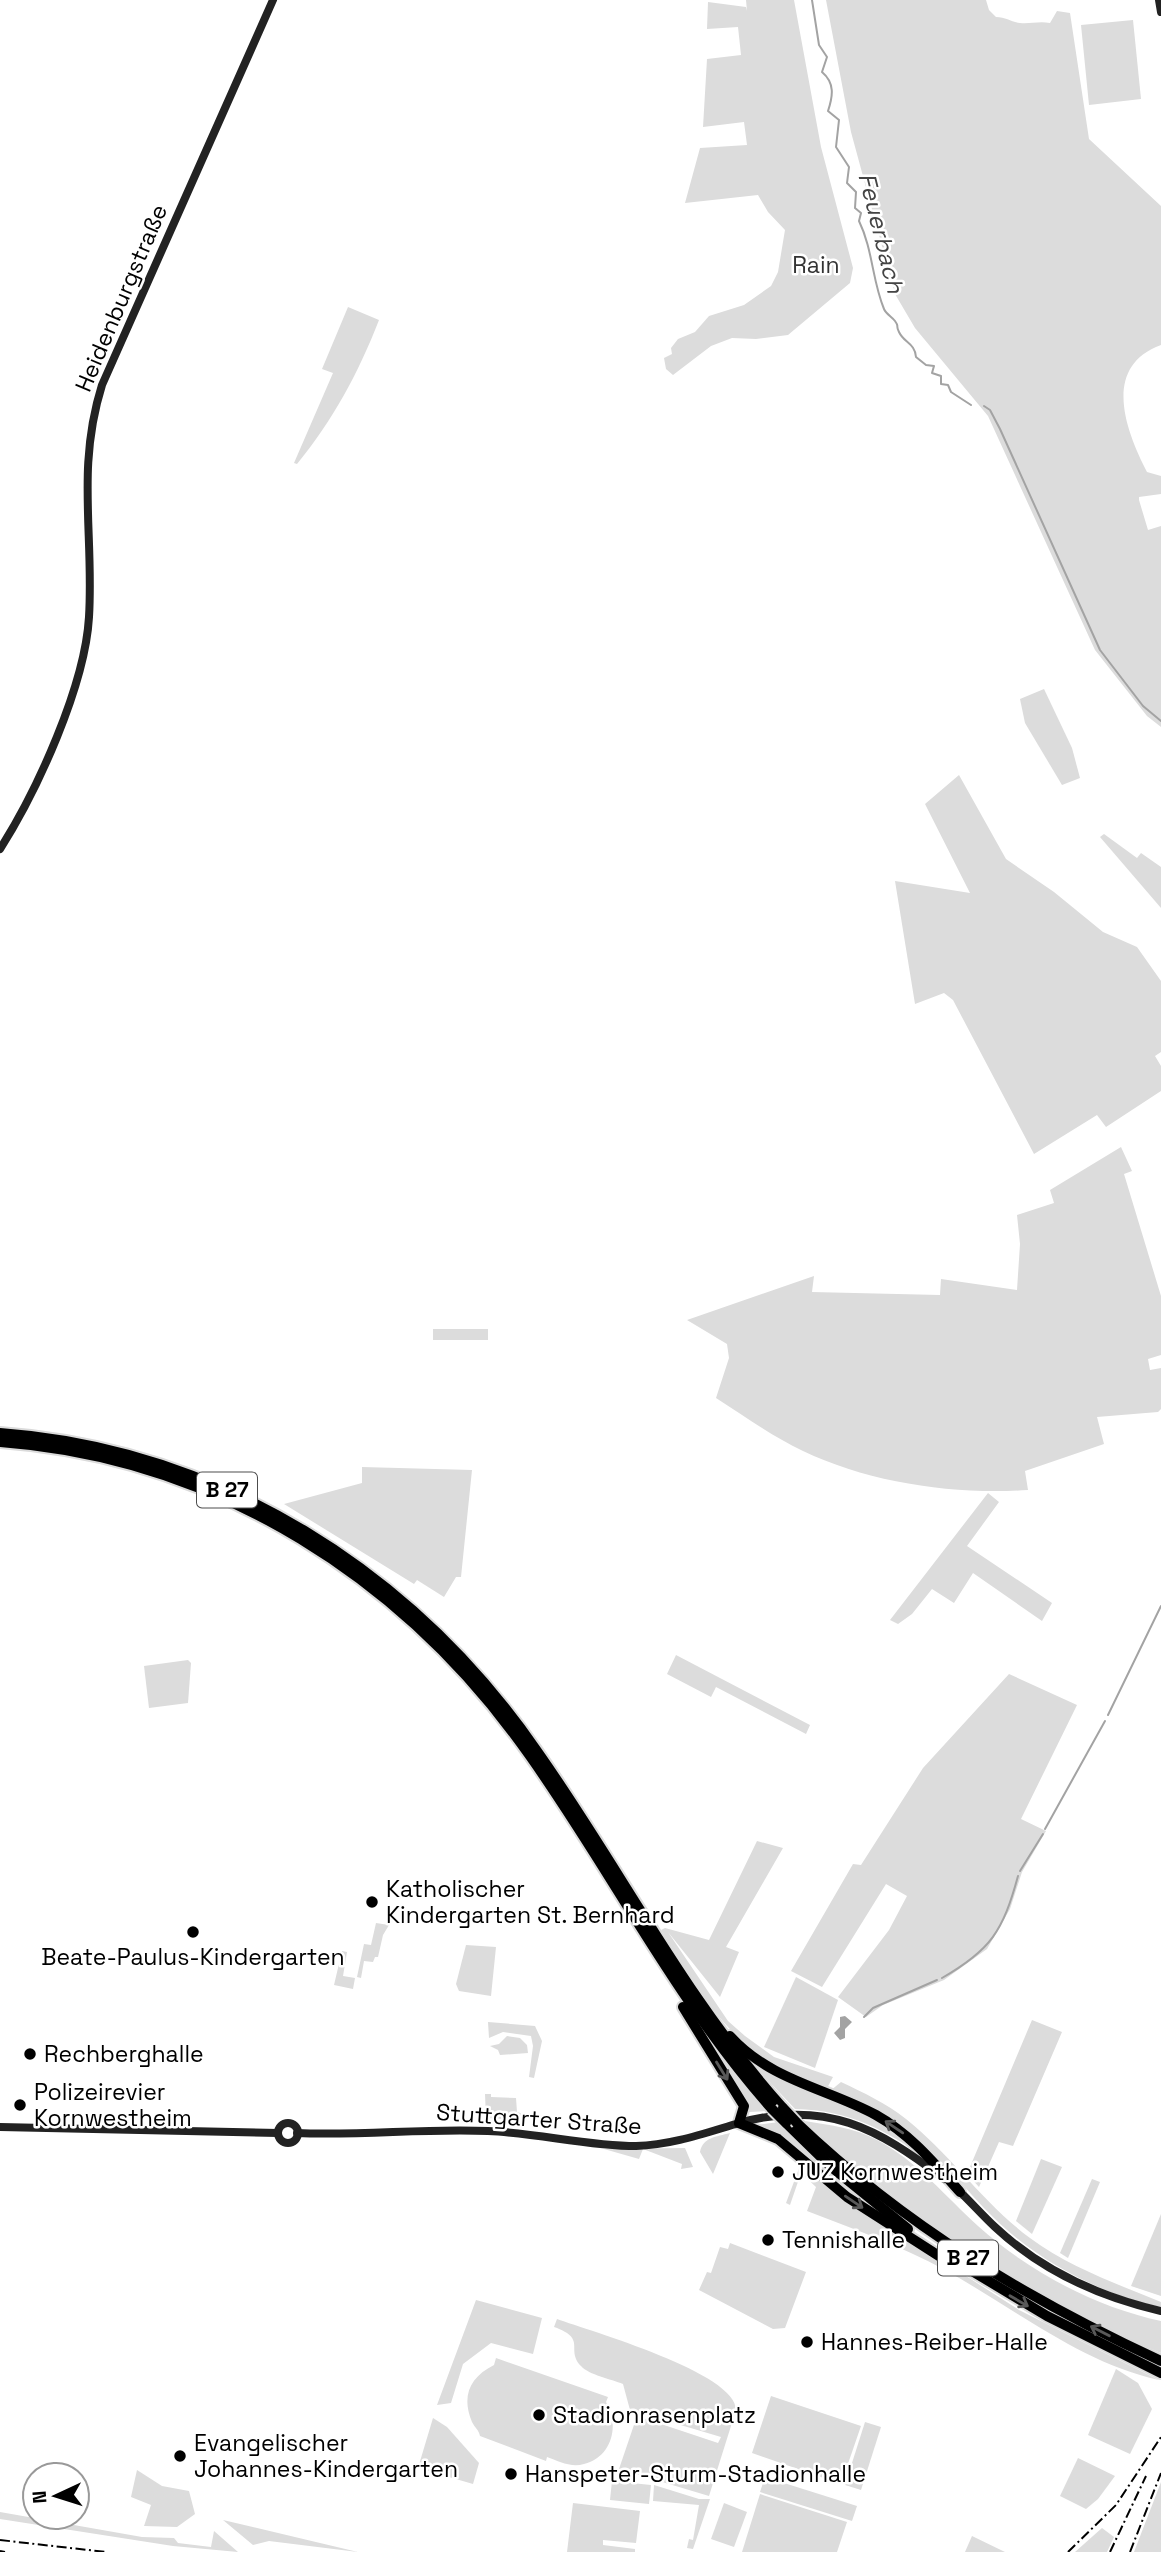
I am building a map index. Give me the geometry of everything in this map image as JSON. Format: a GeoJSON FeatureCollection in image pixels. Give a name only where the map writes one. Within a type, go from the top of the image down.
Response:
{"type":"FeatureCollection","features":[{"type":"Feature","properties":{"kind":"highway","name":"B 27"},"geometry":{"type":"LineString","coordinates":[[0,1433],[62,1440],[110,1451],[204,1480],[293,1522],[334,1548],[421,1622],[487,1685],[538,1752],[699,2005],[777,2111]]}},
{"type":"Feature","properties":{"kind":"highway","name":"B 27"},"geometry":{"type":"LineString","coordinates":[[0,1442],[108,1459],[203,1489],[289,1530],[328,1554],[421,1622]]}},
{"type":"Feature","properties":{"kind":"highway","name":"B 27"},"geometry":{"type":"LineString","coordinates":[[441,1641],[531,1757],[653,1950],[710,2034],[777,2111],[869,2188],[945,2244],[1052,2306],[1161,2361]]}},
{"type":"Feature","properties":{"kind":"highway"},"geometry":{"type":"LineString","coordinates":[[653,1950],[660,1971],[744,2106],[738,2123]]}},
{"type":"Feature","properties":{"kind":"highway"},"geometry":{"type":"LineString","coordinates":[[699,2005],[711,2013],[737,2044],[778,2075],[859,2107],[893,2126],[924,2151],[960,2192]]}},
{"type":"Feature","properties":{"kind":"highway","name":"B 27"},"geometry":{"type":"LineString","coordinates":[[738,2123],[778,2139],[846,2197],[939,2256],[951,2258]]}},
{"type":"Feature","properties":{"kind":"highway","name":"B 27"},"geometry":{"type":"LineString","coordinates":[[792,2123],[866,2196],[951,2258],[1047,2316],[1161,2373]]}},
{"type":"Feature","properties":{"kind":"main road","name":"Heidenburgstraße"},"geometry":{"type":"LineString","coordinates":[[0,849],[36,781],[80,671],[86,649],[90,596],[86,463],[97,401],[137,302],[273,0]]}},
{"type":"Feature","properties":{"kind":"main road"},"geometry":{"type":"LineString","coordinates":[[1159,0],[1161,12]]}},
{"type":"Feature","properties":{"kind":"main road","name":"Stuttgarter Straße"},"geometry":{"type":"LineString","coordinates":[[298,2133],[481,2130],[639,2146],[674,2143],[777,2111],[849,2121],[887,2138],[925,2164]]}},
{"type":"Feature","properties":{"kind":"main road","name":"Stuttgarter Straße"},"geometry":{"type":"LineString","coordinates":[[278,2133],[281,2125],[290,2123],[298,2133]]}},
{"type":"Feature","properties":{"kind":"main road","name":"Stuttgarter Straße"},"geometry":{"type":"LineString","coordinates":[[0,2127],[278,2133]]}},
{"type":"Feature","properties":{"kind":"main road","name":"Stuttgarter Straße"},"geometry":{"type":"LineString","coordinates":[[278,2133],[285,2143],[293,2141],[298,2133]]}},
{"type":"Feature","properties":{"kind":"main road"},"geometry":{"type":"LineString","coordinates":[[925,2164],[960,2192],[1015,2244],[1059,2273],[1111,2296],[1161,2311]]}},
{"type":"Feature","properties":{"kind":"main road"},"geometry":{"type":"LineString","coordinates":[[925,2164],[992,2230],[1035,2263],[1091,2294],[1161,2317]]}},
{"type":"Feature","properties":{"kind":"green space","name":"Rain"},"geometry":{"type":"Polygon","coordinates":[[[746,0],[794,0],[821,147],[853,268],[850,283],[788,335],[756,339],[732,338],[711,346],[673,375],[666,369],[664,358],[672,354],[671,348],[678,339],[695,332],[709,316],[744,305],[771,286],[778,272],[785,230],[768,212],[758,195],[685,203],[700,148],[747,145],[744,122],[703,127],[707,59],[741,55],[738,27],[707,29],[708,2],[746,7],[747,11],[746,0]]]}},
{"type":"Feature","properties":{"kind":"green space"},"geometry":{"type":"Polygon","coordinates":[[[826,0],[986,0],[989,10],[996,17],[1024,23],[1050,23],[1057,11],[1070,13],[1089,139],[1161,206],[1161,345],[1142,355],[1131,368],[1125,384],[1124,401],[1126,420],[1139,456],[1147,472],[1161,476],[1161,494],[1139,497],[1139,500],[1148,530],[1161,526],[1161,727],[1147,716],[1095,650],[988,416],[915,328],[895,294],[851,132],[826,0]]]}},
{"type":"Feature","properties":{"kind":"green space"},"geometry":{"type":"Polygon","coordinates":[[[1133,20],[1141,99],[1089,105],[1081,25],[1133,20]]]}},
{"type":"Feature","properties":{"kind":"green space"},"geometry":{"type":"Polygon","coordinates":[[[348,307],[379,320],[353,378],[333,413],[297,464],[294,463],[333,373],[322,369],[348,307]]]}},
{"type":"Feature","properties":{"kind":"green space"},"geometry":{"type":"Polygon","coordinates":[[[1044,689],[1072,748],[1080,778],[1062,785],[1025,723],[1020,699],[1044,689]]]}},
{"type":"Feature","properties":{"kind":"green space"},"geometry":{"type":"Polygon","coordinates":[[[959,775],[1006,859],[1054,892],[1103,932],[1137,947],[1161,981],[1161,1052],[1155,1056],[1161,1066],[1161,1091],[1106,1127],[1097,1115],[1034,1154],[953,1000],[944,993],[915,1004],[895,881],[970,893],[925,804],[959,775]]]}},
{"type":"Feature","properties":{"kind":"green space"},"geometry":{"type":"Polygon","coordinates":[[[1104,834],[1137,858],[1141,853],[1161,867],[1161,908],[1100,837],[1104,834]]]}},
{"type":"Feature","properties":{"kind":"green space"},"geometry":{"type":"Polygon","coordinates":[[[1121,1147],[1132,1171],[1124,1174],[1161,1296],[1161,1355],[1148,1359],[1150,1370],[1161,1368],[1161,1409],[1158,1412],[1097,1417],[1104,1444],[1025,1471],[1028,1490],[971,1491],[884,1479],[829,1462],[780,1439],[716,1398],[729,1358],[727,1344],[687,1320],[814,1276],[812,1292],[940,1295],[941,1279],[1017,1290],[1020,1244],[1017,1215],[1054,1203],[1050,1190],[1121,1147]]]}},
{"type":"Feature","properties":{"kind":"green space"},"geometry":{"type":"Polygon","coordinates":[[[433,1329],[488,1329],[488,1340],[433,1340],[433,1329]]]}},
{"type":"Feature","properties":{"kind":"green space"},"geometry":{"type":"Polygon","coordinates":[[[362,1467],[472,1470],[461,1577],[456,1577],[444,1597],[417,1580],[414,1584],[284,1504],[362,1483],[362,1467]]]}},
{"type":"Feature","properties":{"kind":"green space"},"geometry":{"type":"Polygon","coordinates":[[[988,1493],[999,1502],[967,1546],[1052,1603],[1042,1621],[973,1573],[954,1603],[932,1589],[912,1614],[898,1624],[890,1620],[988,1493]]]}},
{"type":"Feature","properties":{"kind":"green space"},"geometry":{"type":"Polygon","coordinates":[[[676,1655],[810,1725],[806,1734],[716,1687],[711,1697],[667,1674],[676,1655]]]}},
{"type":"Feature","properties":{"kind":"green space"},"geometry":{"type":"Polygon","coordinates":[[[188,1660],[191,1663],[188,1703],[149,1708],[144,1666],[188,1660]]]}},
{"type":"Feature","properties":{"kind":"green space"},"geometry":{"type":"Polygon","coordinates":[[[1009,1674],[1077,1705],[1021,1819],[1046,1831],[1022,1872],[1010,1909],[987,1949],[944,1980],[883,2005],[866,2017],[838,1997],[889,1930],[907,1896],[886,1884],[822,1987],[791,1971],[853,1864],[861,1865],[923,1768],[1009,1674]]]}},
{"type":"Feature","properties":{"kind":"green space"},"geometry":{"type":"Polygon","coordinates":[[[757,1841],[783,1848],[726,1947],[739,1952],[720,1997],[668,1932],[728,2021],[774,2057],[833,2077],[826,2090],[769,2063],[747,2046],[711,2006],[661,1930],[665,1928],[709,1940],[757,1841]]]}},
{"type":"Feature","properties":{"kind":"green space"},"geometry":{"type":"Polygon","coordinates":[[[376,1923],[389,1925],[383,1935],[378,1957],[375,1957],[373,1962],[364,1961],[361,1978],[357,1977],[364,1944],[371,1945],[376,1923]]]}},
{"type":"Feature","properties":{"kind":"green space"},"geometry":{"type":"Polygon","coordinates":[[[466,1945],[496,1947],[491,1996],[459,1991],[456,1984],[466,1945]]]}},
{"type":"Feature","properties":{"kind":"green space"},"geometry":{"type":"Polygon","coordinates":[[[342,1951],[347,1952],[343,1976],[355,1978],[353,1989],[334,1985],[342,1951]]]}},
{"type":"Feature","properties":{"kind":"green space"},"geometry":{"type":"Polygon","coordinates":[[[796,1977],[838,2000],[815,2068],[764,2047],[796,1977]]]}},
{"type":"Feature","properties":{"kind":"green space"},"geometry":{"type":"Polygon","coordinates":[[[1032,2020],[1062,2032],[1013,2146],[999,2142],[979,2187],[967,2174],[1032,2020]]]}},
{"type":"Feature","properties":{"kind":"green space"},"geometry":{"type":"Polygon","coordinates":[[[488,2022],[535,2026],[542,2041],[534,2078],[529,2077],[533,2046],[531,2036],[503,2032],[489,2038],[488,2022]]]}},
{"type":"Feature","properties":{"kind":"green space"},"geometry":{"type":"Polygon","coordinates":[[[697,2022],[768,2111],[749,2112],[748,2106],[697,2022]]]}},
{"type":"Feature","properties":{"kind":"green space"},"geometry":{"type":"Polygon","coordinates":[[[507,2036],[520,2038],[527,2045],[528,2053],[500,2055],[498,2050],[490,2046],[499,2044],[507,2036]]]}},
{"type":"Feature","properties":{"kind":"green space"},"geometry":{"type":"Polygon","coordinates":[[[744,2055],[777,2078],[863,2111],[887,2125],[930,2161],[898,2140],[866,2124],[833,2113],[795,2109],[744,2055]]]}},
{"type":"Feature","properties":{"kind":"green space"},"geometry":{"type":"Polygon","coordinates":[[[841,2082],[883,2103],[906,2119],[1013,2225],[1030,2238],[1077,2266],[1161,2302],[1161,2307],[1093,2285],[1029,2248],[993,2217],[938,2158],[918,2141],[830,2091],[841,2082]]]}},
{"type":"Feature","properties":{"kind":"green space"},"geometry":{"type":"Polygon","coordinates":[[[485,2094],[491,2094],[491,2097],[516,2098],[517,2112],[523,2114],[523,2120],[486,2118],[485,2094]]]}},
{"type":"Feature","properties":{"kind":"green space"},"geometry":{"type":"Polygon","coordinates":[[[805,2121],[851,2130],[877,2140],[905,2158],[978,2226],[1018,2258],[1087,2297],[1161,2321],[1161,2353],[1085,2318],[975,2254],[906,2206],[829,2145],[805,2121]]]}},
{"type":"Feature","properties":{"kind":"green space"},"geometry":{"type":"Polygon","coordinates":[[[779,2122],[891,2221],[860,2203],[756,2125],[779,2122]]]}},
{"type":"Feature","properties":{"kind":"green space"},"geometry":{"type":"Polygon","coordinates":[[[730,2133],[713,2174],[700,2152],[702,2147],[711,2138],[730,2133]]]}},
{"type":"Feature","properties":{"kind":"green space"},"geometry":{"type":"Polygon","coordinates":[[[685,2148],[693,2167],[681,2169],[682,2164],[643,2149],[639,2159],[604,2149],[685,2148]]]}},
{"type":"Feature","properties":{"kind":"green space"},"geometry":{"type":"Polygon","coordinates":[[[1041,2159],[1062,2167],[1032,2234],[1016,2221],[1041,2159]]]}},
{"type":"Feature","properties":{"kind":"green space"},"geometry":{"type":"Polygon","coordinates":[[[801,2163],[907,2238],[1019,2310],[1159,2380],[1102,2361],[1075,2348],[928,2261],[807,2211],[816,2187],[801,2173],[790,2205],[786,2203],[801,2163]]]}},
{"type":"Feature","properties":{"kind":"green space"},"geometry":{"type":"Polygon","coordinates":[[[1092,2179],[1100,2182],[1068,2258],[1060,2253],[1092,2179]]]}},
{"type":"Feature","properties":{"kind":"green space"},"geometry":{"type":"Polygon","coordinates":[[[1161,2214],[1161,2296],[1131,2286],[1161,2214]]]}},
{"type":"Feature","properties":{"kind":"green space"},"geometry":{"type":"Polygon","coordinates":[[[730,2243],[806,2272],[785,2328],[773,2329],[699,2290],[707,2272],[711,2273],[720,2247],[728,2249],[730,2243]]]}},
{"type":"Feature","properties":{"kind":"green space"},"geometry":{"type":"Polygon","coordinates":[[[476,2300],[542,2318],[533,2354],[491,2343],[463,2364],[451,2403],[437,2405],[476,2300]]]}},
{"type":"Feature","properties":{"kind":"green space"},"geometry":{"type":"Polygon","coordinates":[[[557,2319],[628,2343],[689,2368],[730,2396],[736,2410],[709,2496],[619,2469],[637,2416],[718,2443],[721,2437],[630,2410],[623,2384],[581,2366],[575,2354],[573,2340],[564,2331],[554,2327],[557,2319]]]}},
{"type":"Feature","properties":{"kind":"green space"},"geometry":{"type":"Polygon","coordinates":[[[496,2358],[608,2397],[606,2402],[613,2430],[601,2455],[584,2464],[565,2464],[547,2457],[546,2461],[480,2436],[469,2413],[468,2396],[474,2381],[494,2365],[496,2358]]]}},
{"type":"Feature","properties":{"kind":"green space"},"geometry":{"type":"Polygon","coordinates":[[[1116,2369],[1138,2383],[1152,2409],[1130,2454],[1088,2435],[1116,2369]]]}},
{"type":"Feature","properties":{"kind":"green space"},"geometry":{"type":"Polygon","coordinates":[[[771,2396],[861,2426],[841,2484],[752,2453],[771,2396]]]}},
{"type":"Feature","properties":{"kind":"green space"},"geometry":{"type":"Polygon","coordinates":[[[433,2418],[447,2427],[479,2463],[473,2484],[418,2468],[433,2418]]]}},
{"type":"Feature","properties":{"kind":"green space"},"geometry":{"type":"Polygon","coordinates":[[[865,2422],[881,2427],[861,2490],[845,2485],[865,2422]]]}},
{"type":"Feature","properties":{"kind":"green space"},"geometry":{"type":"Polygon","coordinates":[[[1078,2458],[1115,2476],[1098,2499],[1086,2509],[1060,2496],[1078,2458]]]}},
{"type":"Feature","properties":{"kind":"green space"},"geometry":{"type":"Polygon","coordinates":[[[137,2470],[162,2486],[189,2491],[195,2514],[177,2527],[144,2526],[151,2505],[131,2497],[137,2470]]]}},
{"type":"Feature","properties":{"kind":"green space"},"geometry":{"type":"Polygon","coordinates":[[[765,2477],[857,2506],[852,2521],[760,2492],[765,2477]]]}},
{"type":"Feature","properties":{"kind":"green space"},"geometry":{"type":"Polygon","coordinates":[[[612,2481],[651,2485],[649,2504],[610,2500],[612,2481]]]}},
{"type":"Feature","properties":{"kind":"green space"},"geometry":{"type":"Polygon","coordinates":[[[1161,2482],[1161,2552],[1134,2552],[1161,2482]]]}},
{"type":"Feature","properties":{"kind":"green space"},"geometry":{"type":"Polygon","coordinates":[[[654,2485],[699,2499],[710,2499],[693,2549],[687,2548],[689,2539],[693,2540],[699,2505],[653,2501],[654,2485]]]}},
{"type":"Feature","properties":{"kind":"green space"},"geometry":{"type":"Polygon","coordinates":[[[760,2494],[847,2522],[837,2552],[742,2552],[760,2494]]]}},
{"type":"Feature","properties":{"kind":"green space"},"geometry":{"type":"Polygon","coordinates":[[[573,2503],[640,2511],[636,2543],[603,2540],[603,2545],[635,2549],[635,2552],[567,2552],[573,2503]]]}},
{"type":"Feature","properties":{"kind":"green space"},"geometry":{"type":"Polygon","coordinates":[[[724,2503],[747,2512],[734,2547],[711,2539],[724,2503]]]}},
{"type":"Feature","properties":{"kind":"green space"},"geometry":{"type":"Polygon","coordinates":[[[0,2512],[21,2516],[21,2522],[0,2519],[0,2512]]]}},
{"type":"Feature","properties":{"kind":"green space"},"geometry":{"type":"Polygon","coordinates":[[[223,2520],[358,2552],[269,2541],[253,2545],[223,2520]]]}},
{"type":"Feature","properties":{"kind":"green space"},"geometry":{"type":"Polygon","coordinates":[[[91,2528],[142,2537],[174,2538],[178,2543],[211,2547],[214,2531],[238,2552],[173,2546],[77,2531],[91,2531],[91,2528]]]}},
{"type":"Feature","properties":{"kind":"green space"},"geometry":{"type":"Polygon","coordinates":[[[1102,2528],[1114,2537],[1107,2552],[1075,2552],[1102,2528]]]}},
{"type":"Feature","properties":{"kind":"green space"},"geometry":{"type":"Polygon","coordinates":[[[972,2536],[1005,2552],[965,2552],[972,2536]]]}},
{"type":"Feature","properties":{"kind":"shaded area"},"geometry":{"type":"Polygon","coordinates":[[[845,2016],[852,2022],[845,2029],[845,2038],[840,2040],[834,2033],[840,2027],[840,2017],[845,2016]]]}},
{"type":"Feature","properties":{"kind":"waterway","name":"Feuerbach"},"geometry":{"type":"LineString","coordinates":[[812,0],[819,45],[827,57],[822,72],[832,90],[828,111],[839,120],[836,147],[849,167],[847,183],[856,192],[855,208],[861,213],[859,221],[884,309],[896,323],[901,336],[914,349],[916,357],[926,365],[934,366],[932,373],[941,376],[941,384],[948,385],[951,392],[971,405]]}},
{"type":"Feature","properties":{"kind":"waterway","name":"Feuerbach"},"geometry":{"type":"LineString","coordinates":[[984,406],[990,410],[1000,429],[1100,650],[1143,706],[1161,721]]}},
{"type":"Feature","properties":{"kind":"waterway"},"geometry":{"type":"LineString","coordinates":[[1108,1715],[1161,1606]]}},
{"type":"Feature","properties":{"kind":"waterway"},"geometry":{"type":"LineString","coordinates":[[1045,1829],[1105,1721]]}},
{"type":"Feature","properties":{"kind":"waterway"},"geometry":{"type":"LineString","coordinates":[[1020,1871],[1043,1834]]}},
{"type":"Feature","properties":{"kind":"waterway"},"geometry":{"type":"LineString","coordinates":[[942,1978],[972,1958],[993,1937],[1007,1911],[1018,1876]]}},
{"type":"Feature","properties":{"kind":"waterway"},"geometry":{"type":"LineString","coordinates":[[864,2017],[873,2008],[937,1980]]}},
{"type":"Feature","properties":{"kind":"railway"},"geometry":{"type":"LineString","coordinates":[[1068,2552],[1116,2505],[1161,2437]]}},
{"type":"Feature","properties":{"kind":"railway"},"geometry":{"type":"LineString","coordinates":[[1130,2552],[1161,2473]]}},
{"type":"Feature","properties":{"kind":"railway"},"geometry":{"type":"LineString","coordinates":[[1110,2552],[1146,2476]]}},
{"type":"Feature","properties":{"kind":"railway"},"geometry":{"type":"LineString","coordinates":[[0,2540],[106,2552]]}},
{"type":"Feature","properties":{"kind":"railway"},"geometry":{"type":"LineString","coordinates":[[0,2551],[5,2552]]}},
{"type":"Feature","properties":{"kind":"place","name":"Katholischer Kindergarten St. Bernhard"},"geometry":{"type":"Point","coordinates":[372,1902]}},
{"type":"Feature","properties":{"kind":"place","name":"Beate-Paulus-Kindergarten"},"geometry":{"type":"Point","coordinates":[193,1932]}},
{"type":"Feature","properties":{"kind":"place","name":"Rechberghalle"},"geometry":{"type":"Point","coordinates":[30,2054]}},
{"type":"Feature","properties":{"kind":"place","name":"Polizeirevier Kornwestheim"},"geometry":{"type":"Point","coordinates":[20,2105]}},
{"type":"Feature","properties":{"kind":"place","name":"JUZ Kornwestheim"},"geometry":{"type":"Point","coordinates":[778,2172]}},
{"type":"Feature","properties":{"kind":"place","name":"Tennishalle"},"geometry":{"type":"Point","coordinates":[768,2240]}},
{"type":"Feature","properties":{"kind":"place","name":"Hannes-Reiber-Halle"},"geometry":{"type":"Point","coordinates":[807,2342]}},
{"type":"Feature","properties":{"kind":"place","name":"Stadionrasenplatz"},"geometry":{"type":"Point","coordinates":[539,2415]}},
{"type":"Feature","properties":{"kind":"place","name":"Evangelischer Johannes-Kindergarten"},"geometry":{"type":"Point","coordinates":[180,2456]}},
{"type":"Feature","properties":{"kind":"place","name":"Hanspeter-Sturm-Stadionhalle"},"geometry":{"type":"Point","coordinates":[511,2474]}}]}
